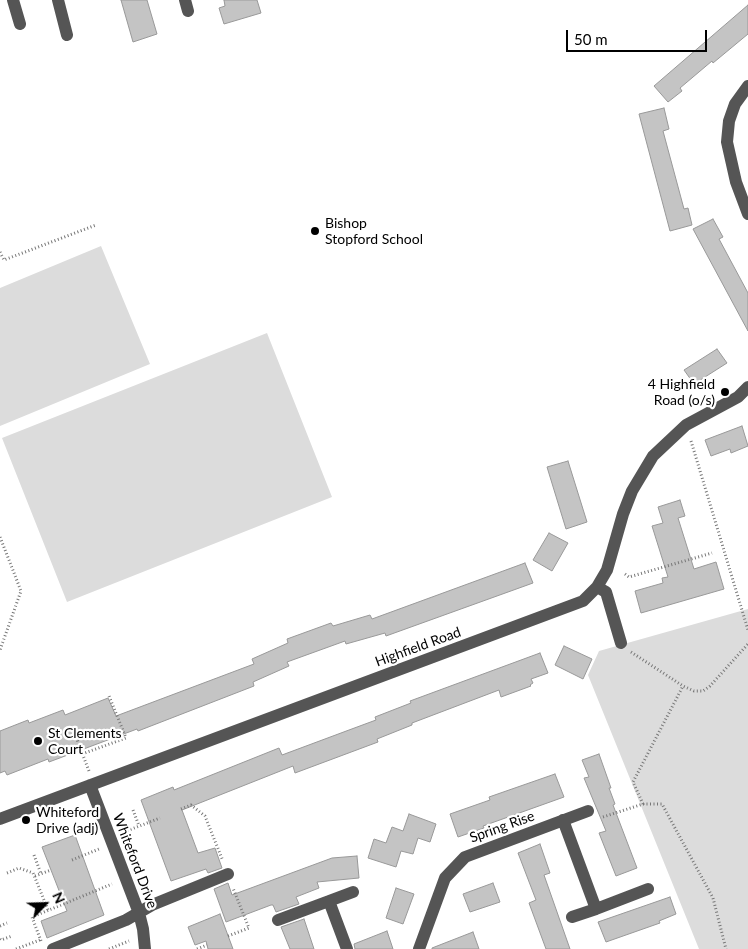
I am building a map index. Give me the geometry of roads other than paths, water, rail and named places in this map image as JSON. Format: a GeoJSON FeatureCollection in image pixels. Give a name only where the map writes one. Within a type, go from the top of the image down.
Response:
{"type":"FeatureCollection","features":[{"type":"Feature","properties":{"kind":"street"},"geometry":{"type":"LineString","coordinates":[[13,0],[20,24]]}},
{"type":"Feature","properties":{"kind":"street"},"geometry":{"type":"LineString","coordinates":[[58,0],[68,35]]}},
{"type":"Feature","properties":{"kind":"street"},"geometry":{"type":"LineString","coordinates":[[748,86],[734,104],[728,121],[727,142],[736,182],[748,214]]}},
{"type":"Feature","properties":{"kind":"street","name":"Highfield Road"},"geometry":{"type":"LineString","coordinates":[[0,819],[583,601],[597,587],[607,570],[623,514],[632,491],[653,456],[686,425],[738,397],[748,387]]}},
{"type":"Feature","properties":{"kind":"street"},"geometry":{"type":"LineString","coordinates":[[597,587],[606,592],[621,643]]}},
{"type":"Feature","properties":{"kind":"street","name":"Whiteford Drive"},"geometry":{"type":"LineString","coordinates":[[90,785],[139,913],[145,949]]}},
{"type":"Feature","properties":{"kind":"street","name":"Spring Rise"},"geometry":{"type":"LineString","coordinates":[[419,949],[445,878],[465,857],[482,849],[588,811]]}},
{"type":"Feature","properties":{"kind":"street"},"geometry":{"type":"LineString","coordinates":[[563,820],[596,909]]}},
{"type":"Feature","properties":{"kind":"street"},"geometry":{"type":"LineString","coordinates":[[52,949],[126,920],[152,905],[228,874]]}},
{"type":"Feature","properties":{"kind":"street"},"geometry":{"type":"LineString","coordinates":[[572,917],[648,889]]}},
{"type":"Feature","properties":{"kind":"street"},"geometry":{"type":"LineString","coordinates":[[278,920],[353,892]]}},
{"type":"Feature","properties":{"kind":"street"},"geometry":{"type":"LineString","coordinates":[[330,901],[347,949]]}},
{"type":"Feature","properties":{"kind":"place","name":"Bishop Stopford School"},"geometry":{"type":"Point","coordinates":[315,231]}},
{"type":"Feature","properties":{"kind":"place","name":"4 Highfield Road (o/s)"},"geometry":{"type":"Point","coordinates":[725,392]}},
{"type":"Feature","properties":{"kind":"place","name":"St Clements Court"},"geometry":{"type":"Point","coordinates":[38,741]}},
{"type":"Feature","properties":{"kind":"place","name":"Whiteford Drive (adj)"},"geometry":{"type":"Point","coordinates":[26,820]}}]}
